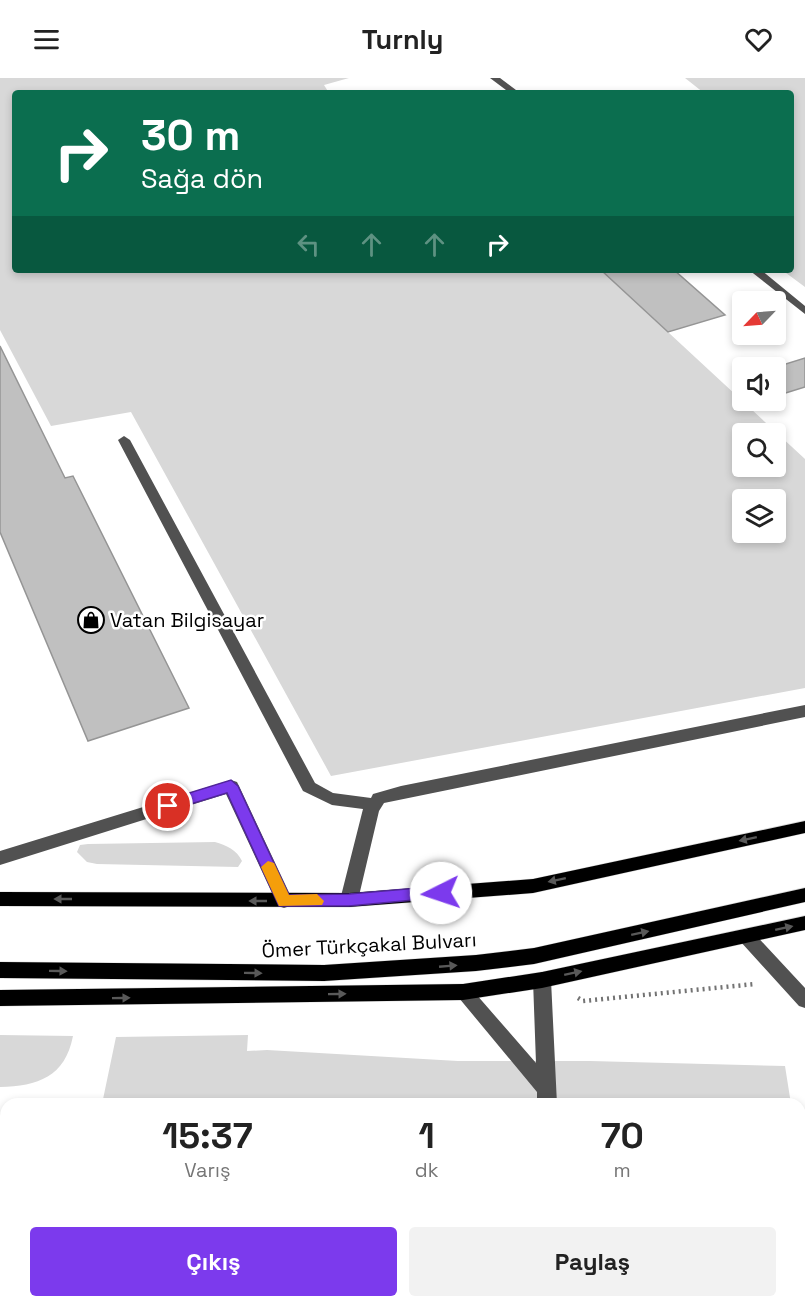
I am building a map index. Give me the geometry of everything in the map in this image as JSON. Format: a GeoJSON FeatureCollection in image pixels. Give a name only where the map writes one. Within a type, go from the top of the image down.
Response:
{"type":"FeatureCollection","features":[{"type":"Feature","properties":{"kind":"main road"},"geometry":{"type":"LineString","coordinates":[[0,899],[349,900],[533,886],[805,827]]}},
{"type":"Feature","properties":{"kind":"main road","name":"Ömer Türkçakal Bulvarı"},"geometry":{"type":"LineString","coordinates":[[0,970],[324,973],[465,964],[534,956],[805,895]]}},
{"type":"Feature","properties":{"kind":"main road"},"geometry":{"type":"LineString","coordinates":[[0,998],[464,992],[542,980],[805,923]]}},
{"type":"Feature","properties":{"kind":"street"},"geometry":{"type":"LineString","coordinates":[[494,78],[512,90]]}},
{"type":"Feature","properties":{"kind":"street"},"geometry":{"type":"LineString","coordinates":[[758,273],[805,311]]}},
{"type":"Feature","properties":{"kind":"street"},"geometry":{"type":"LineString","coordinates":[[124,440],[309,787],[321,797],[342,802],[374,804]]}},
{"type":"Feature","properties":{"kind":"street"},"geometry":{"type":"LineString","coordinates":[[349,900],[374,804],[379,798],[805,711]]}},
{"type":"Feature","properties":{"kind":"street"},"geometry":{"type":"LineString","coordinates":[[0,858],[231,786],[284,901]]}},
{"type":"Feature","properties":{"kind":"street"},"geometry":{"type":"LineString","coordinates":[[746,936],[805,1000]]}},
{"type":"Feature","properties":{"kind":"street"},"geometry":{"type":"LineString","coordinates":[[542,980],[547,1096]]}},
{"type":"Feature","properties":{"kind":"street"},"geometry":{"type":"LineString","coordinates":[[464,992],[547,1096]]}},
{"type":"Feature","properties":{"kind":"path"},"geometry":{"type":"LineString","coordinates":[[542,980],[584,1001],[784,979]]}},
{"type":"Feature","properties":{"kind":"shaded area"},"geometry":{"type":"Polygon","coordinates":[[[0,78],[349,78],[324,85],[327,90],[12,90],[12,273],[604,273],[732,391],[732,411],[753,411],[766,423],[732,423],[732,477],[786,477],[786,441],[805,459],[805,688],[331,776],[131,412],[51,426],[0,330],[0,78]]]}},
{"type":"Feature","properties":{"kind":"shaded area"},"geometry":{"type":"Polygon","coordinates":[[[685,78],[805,78],[805,287],[786,273],[794,273],[794,90],[700,90],[685,78]]]}},
{"type":"Feature","properties":{"kind":"shaded area"},"geometry":{"type":"Polygon","coordinates":[[[215,842],[227,846],[237,854],[242,861],[238,867],[97,864],[87,862],[77,852],[80,845],[88,844],[215,842]]]}},
{"type":"Feature","properties":{"kind":"shaded area"},"geometry":{"type":"Polygon","coordinates":[[[0,1035],[73,1036],[64,1061],[48,1076],[26,1084],[0,1087],[0,1035]]]}},
{"type":"Feature","properties":{"kind":"shaded area"},"geometry":{"type":"Polygon","coordinates":[[[248,1035],[247,1051],[267,1050],[458,1061],[590,1061],[785,1066],[790,1098],[103,1098],[116,1037],[248,1035]]]}},
{"type":"Feature","properties":{"kind":"building"},"geometry":{"type":"Polygon","coordinates":[[[604,273],[677,273],[725,315],[668,332],[604,273]]]}},
{"type":"Feature","properties":{"kind":"building","name":"Vatan Bilgisayar"},"geometry":{"type":"Polygon","coordinates":[[[0,346],[65,478],[73,476],[189,708],[88,741],[0,532],[0,346]]]}},
{"type":"Feature","properties":{"kind":"building"},"geometry":{"type":"Polygon","coordinates":[[[805,358],[805,387],[786,393],[786,364],[805,358]]]}},
{"type":"Feature","properties":{"kind":"slow traffic"},"geometry":{"type":"LineString","coordinates":[[268,867],[284,901],[317,901]]}},
{"type":"Feature","properties":{"kind":"place","name":"Vatan Bilgisayar"},"geometry":{"type":"Point","coordinates":[91,620]}},
{"type":"Feature","properties":{"kind":"route"},"geometry":{"type":"LineString","coordinates":[[168,806],[231,786],[284,901],[349,900],[441,893]]}}]}
